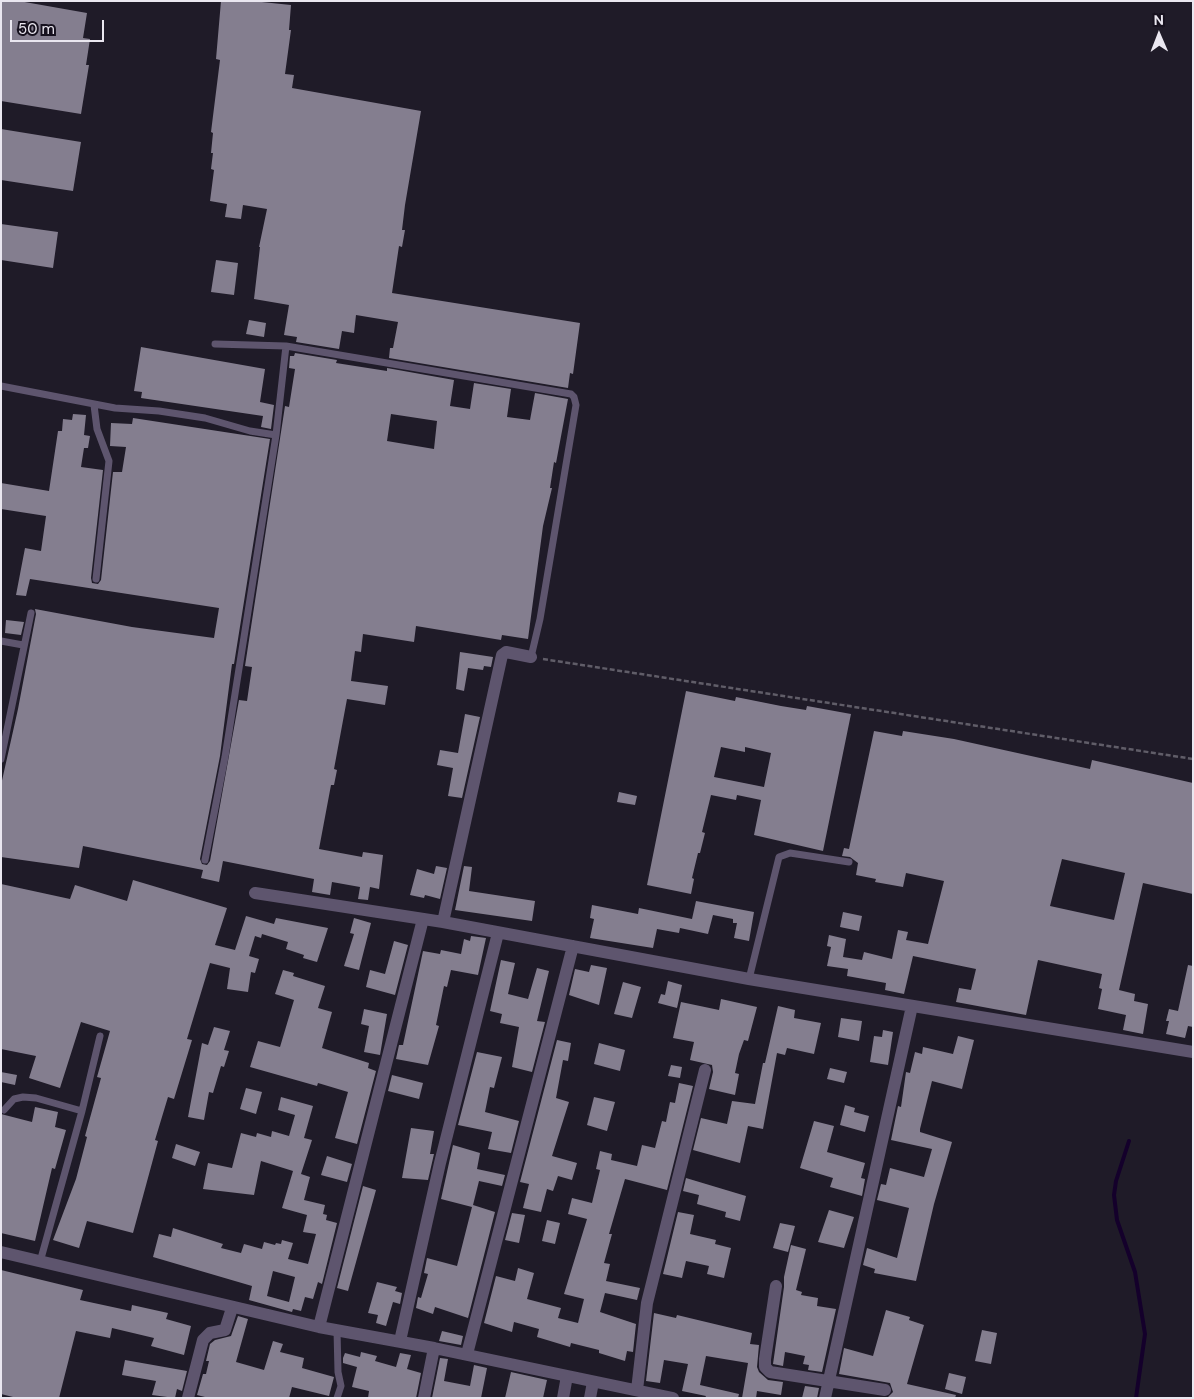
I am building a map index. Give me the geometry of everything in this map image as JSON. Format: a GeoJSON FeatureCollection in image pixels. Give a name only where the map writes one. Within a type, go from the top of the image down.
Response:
{"type":"FeatureCollection","features":[{"type":"Feature","properties":{"kind":"street"},"geometry":{"type":"LineString","coordinates":[[443,922],[502,655],[506,652],[531,657]]}},
{"type":"Feature","properties":{"kind":"street"},"geometry":{"type":"LineString","coordinates":[[255,893],[443,922],[749,979],[1193,1052]]}},
{"type":"Feature","properties":{"kind":"street"},"geometry":{"type":"LineString","coordinates":[[318,1327],[422,919]]}},
{"type":"Feature","properties":{"kind":"street"},"geometry":{"type":"LineString","coordinates":[[400,1342],[440,1163],[498,933]]}},
{"type":"Feature","properties":{"kind":"street"},"geometry":{"type":"LineString","coordinates":[[467,1354],[573,946]]}},
{"type":"Feature","properties":{"kind":"street"},"geometry":{"type":"LineString","coordinates":[[824,1398],[912,1006]]}},
{"type":"Feature","properties":{"kind":"street"},"geometry":{"type":"LineString","coordinates":[[637,1390],[647,1303],[705,1070]]}},
{"type":"Feature","properties":{"kind":"street"},"geometry":{"type":"LineString","coordinates":[[1,1252],[318,1327],[467,1354],[673,1398]]}},
{"type":"Feature","properties":{"kind":"street"},"geometry":{"type":"LineString","coordinates":[[776,1286],[764,1359],[765,1367],[770,1372],[885,1390]]}},
{"type":"Feature","properties":{"kind":"street"},"geometry":{"type":"LineString","coordinates":[[188,1398],[203,1340],[210,1333],[224,1330],[232,1308]]}},
{"type":"Feature","properties":{"kind":"street"},"geometry":{"type":"LineString","coordinates":[[424,1398],[434,1348]]}},
{"type":"Feature","properties":{"kind":"street"},"geometry":{"type":"LineString","coordinates":[[562,1398],[567,1376]]}},
{"type":"Feature","properties":{"kind":"street"},"geometry":{"type":"LineString","coordinates":[[590,1398],[593,1382]]}},
{"type":"Feature","properties":{"kind":"lane"},"geometry":{"type":"LineString","coordinates":[[215,344],[286,346],[574,396],[576,405],[540,619],[531,657]]}},
{"type":"Feature","properties":{"kind":"lane"},"geometry":{"type":"LineString","coordinates":[[205,860],[225,757],[276,435],[286,346]]}},
{"type":"Feature","properties":{"kind":"lane"},"geometry":{"type":"LineString","coordinates":[[1,386],[94,405],[205,418],[250,431],[276,435]]}},
{"type":"Feature","properties":{"kind":"lane"},"geometry":{"type":"LineString","coordinates":[[94,405],[97,428],[109,461],[96,580]]}},
{"type":"Feature","properties":{"kind":"lane"},"geometry":{"type":"LineString","coordinates":[[1,759],[31,613]]}},
{"type":"Feature","properties":{"kind":"lane"},"geometry":{"type":"LineString","coordinates":[[1,641],[23,645]]}},
{"type":"Feature","properties":{"kind":"lane"},"geometry":{"type":"LineString","coordinates":[[749,979],[779,857],[790,853],[849,862]]}},
{"type":"Feature","properties":{"kind":"lane"},"geometry":{"type":"LineString","coordinates":[[40,1262],[82,1111],[100,1036]]}},
{"type":"Feature","properties":{"kind":"lane"},"geometry":{"type":"LineString","coordinates":[[4,1110],[14,1099],[23,1097],[36,1098],[82,1111]]}},
{"type":"Feature","properties":{"kind":"lane"},"geometry":{"type":"LineString","coordinates":[[337,1330],[341,1386],[337,1398]]}},
{"type":"Feature","properties":{"kind":"path"},"geometry":{"type":"LineString","coordinates":[[531,657],[1193,759]]}},
{"type":"Feature","properties":{"kind":"building"},"geometry":{"type":"Polygon","coordinates":[[[1,1],[19,1],[87,13],[83,38],[90,39],[86,65],[89,65],[81,114],[1,101],[1,1]]]}},
{"type":"Feature","properties":{"kind":"building"},"geometry":{"type":"Polygon","coordinates":[[[221,1],[252,1],[291,5],[289,30],[291,30],[285,74],[294,75],[292,88],[421,111],[405,205],[402,230],[405,230],[402,247],[399,246],[392,293],[580,323],[573,374],[570,373],[568,388],[389,358],[398,322],[356,315],[354,333],[342,331],[339,349],[296,342],[297,337],[284,335],[289,305],[254,299],[259,247],[267,209],[243,205],[241,219],[225,217],[227,204],[210,201],[214,170],[211,169],[213,133],[211,132],[220,60],[216,59],[221,1]]]}},
{"type":"Feature","properties":{"kind":"building"},"geometry":{"type":"Polygon","coordinates":[[[1,129],[81,142],[73,191],[1,180],[1,129]]]}},
{"type":"Feature","properties":{"kind":"building"},"geometry":{"type":"Polygon","coordinates":[[[1,224],[58,232],[53,268],[1,260],[1,224]]]}},
{"type":"Feature","properties":{"kind":"building"},"geometry":{"type":"Polygon","coordinates":[[[216,260],[238,263],[234,295],[211,292],[216,260]]]}},
{"type":"Feature","properties":{"kind":"building"},"geometry":{"type":"Polygon","coordinates":[[[249,320],[266,323],[264,337],[246,334],[249,320]]]}},
{"type":"Feature","properties":{"kind":"building"},"geometry":{"type":"Polygon","coordinates":[[[141,347],[265,369],[260,402],[274,405],[271,429],[261,427],[263,416],[141,398],[142,392],[134,391],[141,347]]]}},
{"type":"Feature","properties":{"kind":"building"},"geometry":{"type":"Polygon","coordinates":[[[295,353],[337,360],[336,363],[387,371],[387,368],[454,380],[450,406],[470,409],[474,383],[511,389],[507,417],[530,420],[535,393],[568,399],[556,463],[554,462],[550,488],[552,488],[543,526],[528,639],[502,635],[501,640],[416,626],[414,642],[363,634],[361,652],[355,651],[351,681],[388,686],[385,705],[347,699],[334,769],[337,770],[334,785],[331,785],[319,849],[362,857],[363,852],[383,855],[379,889],[370,887],[368,900],[358,899],[360,887],[332,882],[330,895],[312,892],[314,879],[223,861],[219,882],[201,878],[203,870],[83,846],[79,868],[1,857],[1,785],[18,709],[36,614],[35,609],[132,627],[214,638],[219,608],[30,579],[26,596],[16,595],[25,548],[41,551],[46,516],[1,509],[1,483],[49,491],[58,431],[62,431],[63,419],[72,420],[73,414],[86,415],[84,435],[90,436],[88,448],[84,448],[81,467],[103,470],[91,578],[92,583],[98,584],[101,580],[113,472],[122,472],[126,447],[110,446],[111,423],[132,424],[133,418],[270,439],[234,664],[232,664],[220,756],[200,859],[202,864],[207,865],[210,861],[239,700],[247,701],[252,667],[245,666],[285,406],[289,407],[295,369],[289,368],[290,356],[294,356],[295,353]],[[391,414],[387,441],[434,449],[437,421],[391,414]]]}},
{"type":"Feature","properties":{"kind":"building"},"geometry":{"type":"Polygon","coordinates":[[[6,620],[24,622],[21,635],[5,633],[6,620]]]}},
{"type":"Feature","properties":{"kind":"building"},"geometry":{"type":"Polygon","coordinates":[[[460,652],[493,657],[491,667],[484,666],[483,670],[468,668],[464,691],[456,689],[460,652]]]}},
{"type":"Feature","properties":{"kind":"building"},"geometry":{"type":"Polygon","coordinates":[[[686,691],[735,701],[736,697],[806,710],[807,706],[851,714],[823,851],[754,835],[761,800],[737,795],[736,800],[711,795],[702,832],[705,833],[692,878],[694,879],[691,894],[647,885],[686,691]],[[721,747],[714,777],[764,787],[771,753],[745,747],[745,752],[721,747]]]}},
{"type":"Feature","properties":{"kind":"building"},"geometry":{"type":"Polygon","coordinates":[[[465,714],[480,717],[462,798],[448,796],[453,768],[437,765],[440,750],[458,753],[465,714]]]}},
{"type":"Feature","properties":{"kind":"building"},"geometry":{"type":"Polygon","coordinates":[[[874,731],[902,736],[903,731],[954,739],[1090,769],[1092,760],[1193,783],[1193,894],[1143,883],[1119,990],[1135,994],[1134,1001],[1148,1004],[1143,1034],[1123,1030],[1126,1015],[1098,1009],[1102,989],[1099,988],[1102,974],[1038,960],[1026,1015],[956,1002],[959,988],[971,990],[976,969],[913,956],[904,994],[885,990],[886,983],[847,976],[848,969],[827,966],[831,947],[827,946],[829,935],[846,939],[843,957],[862,960],[864,952],[892,959],[898,930],[908,932],[906,940],[928,944],[944,881],[906,873],[903,887],[875,882],[876,879],[856,875],[858,863],[850,857],[842,856],[844,848],[849,849],[874,731]],[[1062,859],[1050,906],[1114,920],[1125,873],[1062,859]]]}},
{"type":"Feature","properties":{"kind":"building"},"geometry":{"type":"Polygon","coordinates":[[[619,792],[637,796],[635,805],[617,802],[619,792]]]}},
{"type":"Feature","properties":{"kind":"building"},"geometry":{"type":"Polygon","coordinates":[[[436,866],[447,868],[440,899],[425,895],[424,898],[410,895],[417,869],[434,874],[436,866]]]}},
{"type":"Feature","properties":{"kind":"building"},"geometry":{"type":"Polygon","coordinates":[[[464,866],[472,867],[469,891],[535,901],[532,921],[455,910],[464,866]]]}},
{"type":"Feature","properties":{"kind":"building"},"geometry":{"type":"Polygon","coordinates":[[[133,880],[227,908],[215,945],[235,950],[246,916],[274,924],[276,918],[328,928],[317,962],[303,958],[304,955],[286,949],[288,942],[262,934],[261,938],[255,936],[249,956],[259,959],[255,973],[251,972],[248,992],[227,989],[230,968],[210,963],[187,1039],[192,1040],[174,1099],[168,1097],[155,1140],[158,1141],[133,1233],[87,1221],[79,1248],[53,1240],[76,1179],[87,1137],[85,1136],[101,1078],[97,1077],[110,1031],[81,1022],[60,1088],[29,1078],[36,1056],[1,1049],[1,884],[70,899],[75,885],[127,901],[133,880]]]}},
{"type":"Feature","properties":{"kind":"building"},"geometry":{"type":"Polygon","coordinates":[[[696,901],[754,912],[749,941],[734,938],[737,923],[733,923],[733,919],[713,915],[708,934],[680,928],[679,933],[657,929],[653,948],[590,938],[594,919],[590,918],[592,905],[638,914],[639,908],[692,919],[696,901]]]}},
{"type":"Feature","properties":{"kind":"building"},"geometry":{"type":"Polygon","coordinates":[[[843,912],[862,916],[859,931],[840,927],[843,912]]]}},
{"type":"Feature","properties":{"kind":"building"},"geometry":{"type":"Polygon","coordinates":[[[354,918],[371,923],[359,970],[344,966],[354,934],[350,933],[354,918]]]}},
{"type":"Feature","properties":{"kind":"building"},"geometry":{"type":"Polygon","coordinates":[[[471,936],[486,938],[478,975],[451,970],[447,987],[444,986],[436,1025],[439,1026],[428,1065],[396,1059],[399,1045],[403,1045],[423,951],[440,954],[441,950],[461,954],[464,939],[470,941],[471,936]]]}},
{"type":"Feature","properties":{"kind":"building"},"geometry":{"type":"Polygon","coordinates":[[[394,941],[408,945],[395,995],[366,987],[370,970],[385,974],[394,941]]]}},
{"type":"Feature","properties":{"kind":"building"},"geometry":{"type":"Polygon","coordinates":[[[501,960],[515,963],[508,994],[528,999],[537,968],[549,971],[537,1021],[545,1022],[532,1072],[512,1067],[519,1027],[500,1023],[502,1014],[490,1011],[501,960]]]}},
{"type":"Feature","properties":{"kind":"building"},"geometry":{"type":"Polygon","coordinates":[[[591,965],[607,968],[599,1005],[569,995],[575,969],[589,972],[591,965]]]}},
{"type":"Feature","properties":{"kind":"building"},"geometry":{"type":"Polygon","coordinates":[[[1188,965],[1193,966],[1193,1027],[1188,1026],[1185,1038],[1166,1034],[1169,1021],[1166,1021],[1169,1009],[1178,1011],[1188,965]]]}},
{"type":"Feature","properties":{"kind":"building"},"geometry":{"type":"Polygon","coordinates":[[[283,970],[294,973],[293,976],[325,986],[318,1008],[332,1012],[322,1048],[369,1063],[368,1068],[376,1071],[357,1144],[335,1138],[348,1092],[318,1083],[317,1086],[250,1067],[258,1041],[280,1047],[294,1000],[275,994],[283,970]]]}},
{"type":"Feature","properties":{"kind":"building"},"geometry":{"type":"Polygon","coordinates":[[[668,981],[682,985],[677,1008],[658,1003],[661,994],[665,995],[668,981]]]}},
{"type":"Feature","properties":{"kind":"building"},"geometry":{"type":"Polygon","coordinates":[[[623,982],[641,987],[632,1018],[614,1014],[623,982]]]}},
{"type":"Feature","properties":{"kind":"building"},"geometry":{"type":"Polygon","coordinates":[[[721,999],[757,1007],[748,1041],[744,1040],[739,1054],[735,1073],[739,1074],[735,1095],[709,1089],[713,1072],[712,1065],[690,1060],[694,1042],[673,1038],[681,1002],[719,1010],[721,999]]]}},
{"type":"Feature","properties":{"kind":"building"},"geometry":{"type":"Polygon","coordinates":[[[778,1006],[795,1010],[794,1018],[821,1023],[814,1054],[787,1048],[785,1055],[777,1053],[763,1129],[748,1126],[740,1163],[693,1150],[701,1118],[727,1124],[732,1101],[755,1104],[763,1063],[765,1063],[778,1006]]]}},
{"type":"Feature","properties":{"kind":"building"},"geometry":{"type":"Polygon","coordinates":[[[364,1009],[387,1014],[380,1055],[364,1052],[369,1026],[361,1024],[364,1009]]]}},
{"type":"Feature","properties":{"kind":"building"},"geometry":{"type":"Polygon","coordinates":[[[841,1018],[862,1021],[859,1041],[838,1037],[841,1018]]]}},
{"type":"Feature","properties":{"kind":"building"},"geometry":{"type":"Polygon","coordinates":[[[214,1027],[230,1031],[224,1050],[229,1051],[224,1067],[221,1066],[213,1093],[209,1092],[204,1120],[188,1117],[202,1043],[208,1045],[214,1027]]]}},
{"type":"Feature","properties":{"kind":"building"},"geometry":{"type":"Polygon","coordinates":[[[883,1030],[893,1032],[888,1065],[870,1062],[874,1036],[882,1037],[883,1030]]]}},
{"type":"Feature","properties":{"kind":"building"},"geometry":{"type":"Polygon","coordinates":[[[958,1036],[974,1040],[962,1089],[932,1081],[920,1129],[920,1132],[952,1142],[934,1204],[916,1281],[874,1273],[875,1269],[863,1265],[867,1248],[897,1258],[909,1208],[877,1200],[881,1184],[886,1185],[890,1168],[924,1177],[932,1149],[891,1140],[898,1106],[901,1107],[906,1072],[910,1073],[915,1052],[922,1054],[923,1047],[953,1054],[958,1036]]]}},
{"type":"Feature","properties":{"kind":"building"},"geometry":{"type":"Polygon","coordinates":[[[557,1040],[571,1043],[568,1061],[563,1060],[556,1098],[569,1102],[552,1156],[577,1163],[572,1180],[558,1176],[553,1191],[547,1189],[541,1212],[523,1208],[529,1184],[520,1182],[557,1040]]]}},
{"type":"Feature","properties":{"kind":"building"},"geometry":{"type":"Polygon","coordinates":[[[599,1043],[625,1050],[620,1071],[594,1064],[599,1043]]]}},
{"type":"Feature","properties":{"kind":"building"},"geometry":{"type":"Polygon","coordinates":[[[477,1052],[502,1057],[494,1088],[490,1087],[485,1112],[519,1121],[511,1153],[488,1149],[492,1132],[458,1125],[477,1052]]]}},
{"type":"Feature","properties":{"kind":"building"},"geometry":{"type":"Polygon","coordinates":[[[671,1065],[682,1067],[680,1078],[668,1076],[671,1065]]]}},
{"type":"Feature","properties":{"kind":"building"},"geometry":{"type":"Polygon","coordinates":[[[830,1068],[847,1072],[844,1083],[827,1079],[830,1068]]]}},
{"type":"Feature","properties":{"kind":"building"},"geometry":{"type":"Polygon","coordinates":[[[1,1072],[17,1075],[15,1085],[1,1082],[1,1072]]]}},
{"type":"Feature","properties":{"kind":"building"},"geometry":{"type":"Polygon","coordinates":[[[392,1075],[423,1083],[419,1099],[388,1091],[392,1075]]]}},
{"type":"Feature","properties":{"kind":"building"},"geometry":{"type":"Polygon","coordinates":[[[679,1083],[693,1086],[667,1190],[625,1179],[609,1234],[612,1234],[604,1263],[610,1264],[606,1281],[640,1288],[637,1300],[605,1293],[600,1312],[636,1324],[633,1352],[627,1351],[625,1361],[599,1353],[599,1350],[571,1343],[570,1347],[537,1337],[539,1329],[514,1322],[512,1332],[484,1323],[496,1276],[515,1281],[518,1268],[534,1273],[527,1299],[561,1308],[558,1318],[578,1323],[584,1299],[564,1294],[587,1219],[568,1214],[572,1198],[592,1203],[600,1170],[596,1169],[600,1151],[612,1154],[611,1160],[637,1166],[642,1145],[655,1148],[662,1121],[666,1122],[670,1102],[675,1103],[679,1083]]]}},
{"type":"Feature","properties":{"kind":"building"},"geometry":{"type":"Polygon","coordinates":[[[246,1088],[262,1092],[256,1114],[240,1109],[246,1088]]]}},
{"type":"Feature","properties":{"kind":"building"},"geometry":{"type":"Polygon","coordinates":[[[281,1097],[313,1106],[304,1138],[312,1140],[301,1174],[310,1177],[304,1200],[325,1205],[323,1214],[327,1215],[326,1220],[337,1223],[322,1284],[318,1282],[313,1299],[305,1297],[301,1311],[293,1309],[292,1312],[249,1300],[252,1286],[153,1257],[159,1234],[171,1237],[173,1228],[223,1244],[221,1248],[241,1253],[244,1244],[262,1249],[264,1242],[275,1245],[276,1243],[281,1244],[282,1240],[293,1243],[288,1259],[308,1264],[316,1234],[303,1232],[307,1215],[282,1208],[293,1171],[261,1161],[254,1195],[203,1189],[208,1163],[232,1168],[241,1133],[256,1137],[257,1133],[271,1137],[272,1131],[289,1136],[295,1115],[278,1110],[281,1097]],[[273,1271],[267,1296],[289,1302],[295,1277],[273,1271]]]}},
{"type":"Feature","properties":{"kind":"building"},"geometry":{"type":"Polygon","coordinates":[[[594,1097],[615,1102],[607,1131],[587,1125],[594,1097]]]}},
{"type":"Feature","properties":{"kind":"building"},"geometry":{"type":"Polygon","coordinates":[[[845,1105],[855,1108],[854,1112],[869,1116],[865,1132],[840,1125],[845,1105]]]}},
{"type":"Feature","properties":{"kind":"building"},"geometry":{"type":"Polygon","coordinates":[[[35,1107],[58,1112],[55,1127],[66,1130],[55,1169],[52,1168],[35,1241],[1,1233],[1,1114],[32,1122],[35,1107]]]}},
{"type":"Feature","properties":{"kind":"building"},"geometry":{"type":"Polygon","coordinates":[[[814,1121],[834,1126],[827,1152],[865,1163],[861,1178],[865,1179],[862,1196],[830,1187],[833,1178],[800,1168],[814,1121]]]}},
{"type":"Feature","properties":{"kind":"building"},"geometry":{"type":"Polygon","coordinates":[[[411,1128],[434,1131],[430,1154],[434,1154],[428,1180],[402,1178],[411,1128]]]}},
{"type":"Feature","properties":{"kind":"building"},"geometry":{"type":"Polygon","coordinates":[[[176,1144],[200,1152],[195,1166],[172,1158],[176,1144]]]}},
{"type":"Feature","properties":{"kind":"building"},"geometry":{"type":"Polygon","coordinates":[[[453,1145],[480,1153],[477,1169],[505,1175],[502,1186],[479,1181],[473,1205],[495,1212],[468,1318],[435,1307],[433,1314],[416,1308],[418,1297],[421,1298],[428,1274],[424,1273],[427,1258],[457,1266],[472,1207],[441,1199],[453,1145]]]}},
{"type":"Feature","properties":{"kind":"building"},"geometry":{"type":"Polygon","coordinates":[[[327,1156],[352,1164],[347,1182],[321,1175],[327,1156]]]}},
{"type":"Feature","properties":{"kind":"building"},"geometry":{"type":"Polygon","coordinates":[[[686,1178],[746,1196],[740,1221],[725,1217],[726,1212],[697,1204],[699,1195],[683,1191],[686,1178]]]}},
{"type":"Feature","properties":{"kind":"building"},"geometry":{"type":"Polygon","coordinates":[[[363,1186],[376,1190],[348,1291],[337,1288],[363,1186]]]}},
{"type":"Feature","properties":{"kind":"building"},"geometry":{"type":"Polygon","coordinates":[[[829,1210],[854,1217],[844,1248],[818,1242],[829,1210]]]}},
{"type":"Feature","properties":{"kind":"building"},"geometry":{"type":"Polygon","coordinates":[[[678,1212],[694,1215],[690,1234],[716,1240],[715,1244],[731,1248],[724,1278],[707,1274],[709,1266],[686,1261],[682,1278],[663,1274],[678,1212]]]}},
{"type":"Feature","properties":{"kind":"building"},"geometry":{"type":"Polygon","coordinates":[[[512,1213],[525,1215],[519,1243],[505,1240],[512,1213]]]}},
{"type":"Feature","properties":{"kind":"building"},"geometry":{"type":"Polygon","coordinates":[[[547,1220],[560,1223],[555,1244],[542,1241],[547,1220]]]}},
{"type":"Feature","properties":{"kind":"building"},"geometry":{"type":"Polygon","coordinates":[[[780,1223],[795,1226],[788,1252],[773,1248],[780,1223]]]}},
{"type":"Feature","properties":{"kind":"building"},"geometry":{"type":"Polygon","coordinates":[[[791,1245],[806,1249],[796,1290],[802,1292],[801,1295],[818,1298],[817,1306],[836,1309],[822,1372],[808,1370],[809,1365],[803,1364],[805,1356],[785,1352],[783,1366],[773,1364],[784,1277],[791,1245]]]}},
{"type":"Feature","properties":{"kind":"building"},"geometry":{"type":"Polygon","coordinates":[[[1,1270],[83,1290],[80,1300],[131,1311],[132,1305],[168,1313],[166,1319],[191,1326],[184,1355],[151,1346],[154,1338],[112,1328],[110,1338],[76,1331],[59,1398],[17,1398],[1,1394],[1,1270]]]}},
{"type":"Feature","properties":{"kind":"building"},"geometry":{"type":"Polygon","coordinates":[[[377,1282],[397,1287],[395,1291],[402,1293],[400,1304],[393,1302],[386,1326],[376,1323],[378,1315],[368,1313],[377,1282]]]}},
{"type":"Feature","properties":{"kind":"building"},"geometry":{"type":"Polygon","coordinates":[[[886,1310],[910,1317],[909,1320],[924,1325],[907,1384],[956,1395],[955,1398],[887,1398],[893,1392],[890,1383],[839,1374],[844,1348],[873,1356],[886,1310]]]}},
{"type":"Feature","properties":{"kind":"building"},"geometry":{"type":"Polygon","coordinates":[[[654,1313],[676,1318],[677,1315],[752,1333],[750,1344],[759,1345],[757,1367],[759,1372],[768,1380],[783,1382],[781,1395],[757,1391],[756,1398],[742,1398],[748,1363],[706,1356],[700,1385],[739,1394],[738,1398],[705,1398],[706,1396],[682,1391],[688,1364],[664,1360],[660,1383],[646,1381],[654,1313]]]}},
{"type":"Feature","properties":{"kind":"building"},"geometry":{"type":"Polygon","coordinates":[[[238,1316],[248,1319],[236,1362],[264,1370],[273,1341],[283,1344],[280,1352],[304,1358],[302,1368],[334,1377],[329,1396],[292,1387],[289,1398],[209,1398],[197,1395],[203,1374],[206,1374],[209,1361],[206,1361],[210,1344],[215,1340],[231,1336],[238,1316]]]}},
{"type":"Feature","properties":{"kind":"building"},"geometry":{"type":"Polygon","coordinates":[[[982,1330],[997,1333],[991,1364],[975,1361],[982,1330]]]}},
{"type":"Feature","properties":{"kind":"building"},"geometry":{"type":"Polygon","coordinates":[[[442,1331],[463,1336],[461,1345],[439,1341],[442,1331]]]}},
{"type":"Feature","properties":{"kind":"building"},"geometry":{"type":"Polygon","coordinates":[[[361,1352],[377,1356],[375,1361],[396,1367],[400,1353],[411,1355],[407,1369],[421,1373],[416,1398],[368,1398],[369,1391],[352,1387],[357,1367],[343,1363],[343,1358],[345,1353],[360,1357],[361,1352]]]}},
{"type":"Feature","properties":{"kind":"building"},"geometry":{"type":"Polygon","coordinates":[[[440,1358],[448,1359],[444,1381],[470,1386],[474,1365],[487,1368],[481,1398],[432,1398],[440,1358]]]}},
{"type":"Feature","properties":{"kind":"building"},"geometry":{"type":"Polygon","coordinates":[[[125,1360],[187,1371],[182,1391],[177,1389],[175,1398],[152,1395],[156,1381],[122,1375],[125,1360]]]}},
{"type":"Feature","properties":{"kind":"building"},"geometry":{"type":"Polygon","coordinates":[[[511,1372],[547,1380],[543,1398],[505,1398],[511,1372]]]}},
{"type":"Feature","properties":{"kind":"building"},"geometry":{"type":"Polygon","coordinates":[[[949,1373],[966,1377],[962,1394],[945,1389],[949,1373]]]}},
{"type":"Feature","properties":{"kind":"building"},"geometry":{"type":"Polygon","coordinates":[[[805,1386],[819,1388],[817,1398],[802,1398],[805,1386]]]}},
{"type":"Feature","properties":{"kind":"waterway"},"geometry":{"type":"LineString","coordinates":[[1129,1141],[1116,1181],[1114,1195],[1117,1220],[1135,1272],[1145,1334],[1136,1398]]}}]}
